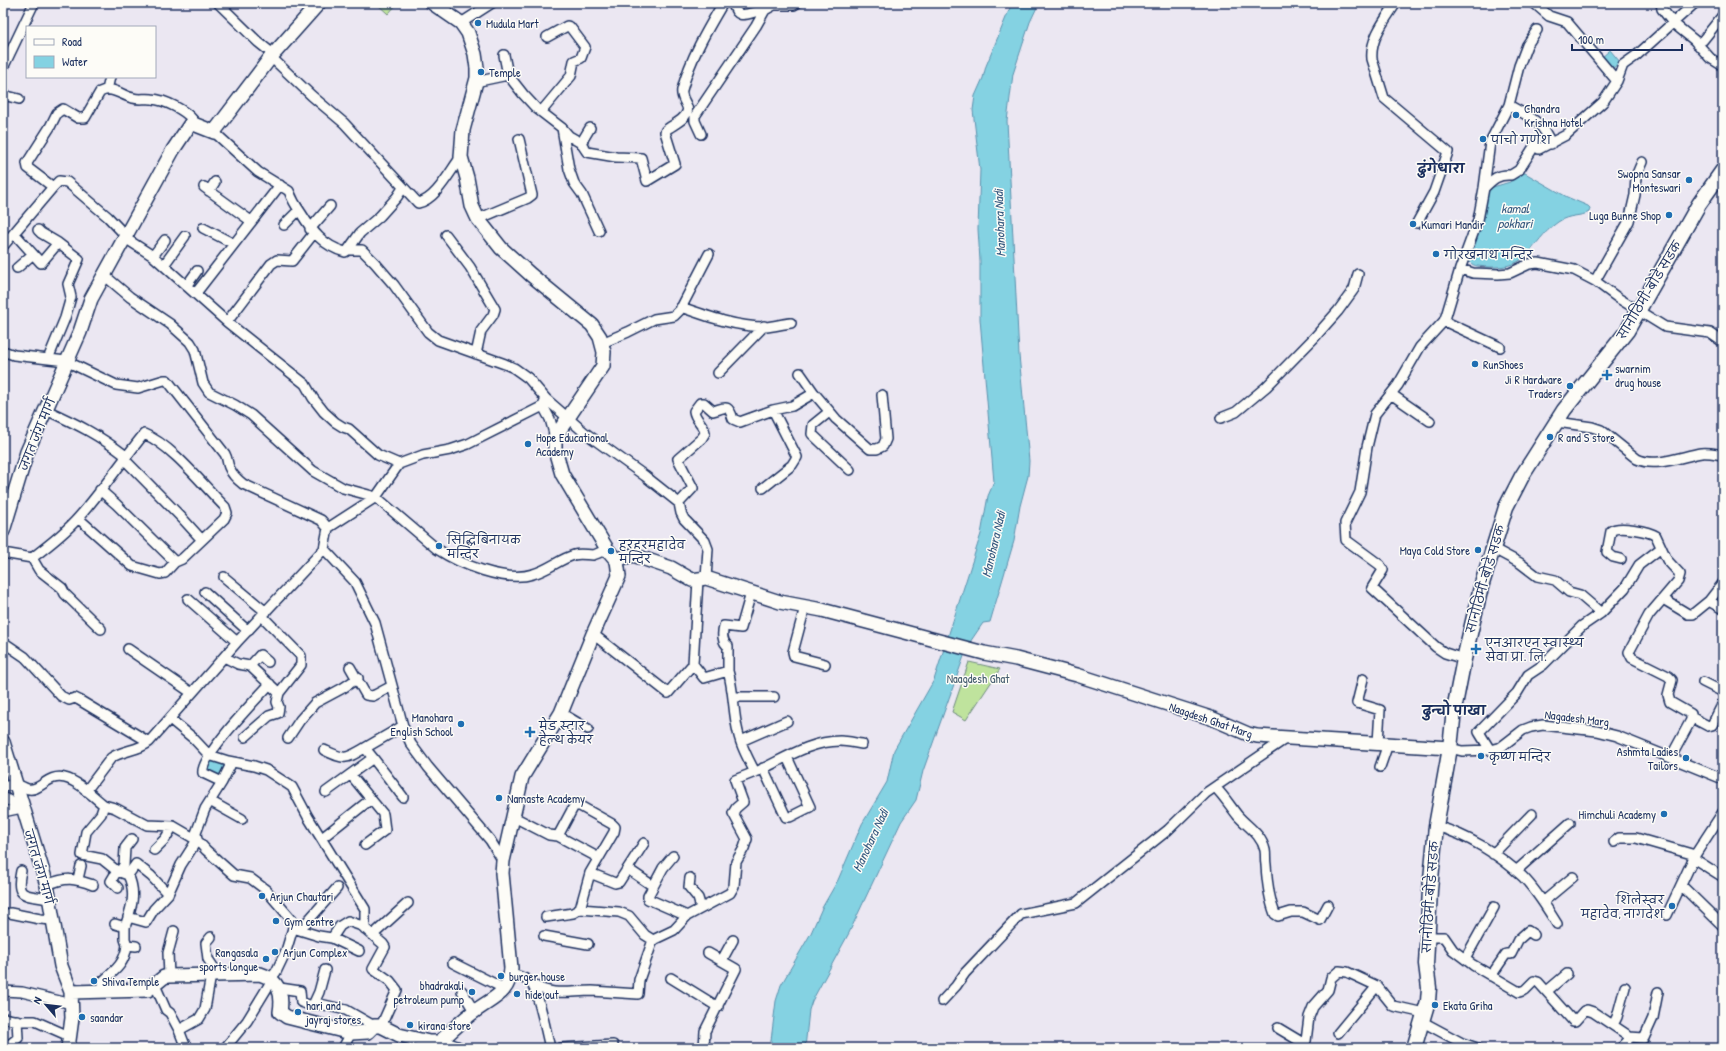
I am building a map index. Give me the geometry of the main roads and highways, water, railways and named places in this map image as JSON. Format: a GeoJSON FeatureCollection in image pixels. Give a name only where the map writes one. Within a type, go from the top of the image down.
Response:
{"type":"FeatureCollection","features":[{"type":"Feature","properties":{"kind":"main road","name":"सानोठिमी-बोडे सडक"},"geometry":{"type":"LineString","coordinates":[[1414,1048],[1428,1001],[1429,988],[1426,964],[1427,937],[1436,826],[1450,748],[1454,710],[1481,587],[1506,507],[1522,476],[1564,410],[1627,331],[1699,204],[1723,170]]}},
{"type":"Feature","properties":{"kind":"water","name":"Manohara Nadi"},"geometry":{"type":"Polygon","coordinates":[[[1012,3],[1039,3],[1030,22],[1013,74],[1007,121],[1019,355],[1029,461],[1028,476],[1020,506],[1014,541],[990,622],[983,623],[968,645],[923,771],[916,800],[901,822],[849,933],[812,1001],[809,1010],[805,1048],[770,1048],[776,1001],[781,985],[811,933],[822,908],[838,880],[862,824],[887,782],[894,750],[934,680],[981,534],[988,496],[994,482],[980,319],[980,261],[978,229],[980,170],[973,110],[975,96],[1012,3]]]}},
{"type":"Feature","properties":{"kind":"water"},"geometry":{"type":"Polygon","coordinates":[[[1610,50],[1620,62],[1611,70],[1600,59],[1610,50]]]}},
{"type":"Feature","properties":{"kind":"water","name":"kamal pokhari"},"geometry":{"type":"Polygon","coordinates":[[[1525,173],[1567,197],[1588,206],[1590,208],[1589,212],[1583,215],[1562,219],[1548,230],[1528,254],[1513,264],[1502,267],[1473,265],[1469,258],[1475,234],[1481,228],[1488,192],[1493,187],[1510,182],[1521,174],[1525,173]]]}},
{"type":"Feature","properties":{"kind":"water"},"geometry":{"type":"Polygon","coordinates":[[[209,759],[226,764],[220,779],[205,773],[209,759]]]}},
{"type":"Feature","properties":{"kind":"place","name":"Mudula Mart"},"geometry":{"type":"Point","coordinates":[478,23]}},
{"type":"Feature","properties":{"kind":"place","name":"Temple"},"geometry":{"type":"Point","coordinates":[481,72]}},
{"type":"Feature","properties":{"kind":"place","name":"Chandra Krishna Hotel"},"geometry":{"type":"Point","coordinates":[1516,115]}},
{"type":"Feature","properties":{"kind":"place","name":"पाचो गणेश"},"geometry":{"type":"Point","coordinates":[1483,139]}},
{"type":"Feature","properties":{"kind":"place","name":"Swopna Sansar Monteswari"},"geometry":{"type":"Point","coordinates":[1689,180]}},
{"type":"Feature","properties":{"kind":"place","name":"Luga Bunne Shop"},"geometry":{"type":"Point","coordinates":[1669,215]}},
{"type":"Feature","properties":{"kind":"place","name":"Kumari Mandir"},"geometry":{"type":"Point","coordinates":[1413,224]}},
{"type":"Feature","properties":{"kind":"place","name":"गोरखनाथ मन्दिर"},"geometry":{"type":"Point","coordinates":[1436,254]}},
{"type":"Feature","properties":{"kind":"place","name":"RunShoes"},"geometry":{"type":"Point","coordinates":[1475,364]}},
{"type":"Feature","properties":{"kind":"place","name":"swarnim drug house"},"geometry":{"type":"Point","coordinates":[1607,375]}},
{"type":"Feature","properties":{"kind":"place","name":"Ji R Hardware Traders"},"geometry":{"type":"Point","coordinates":[1570,386]}},
{"type":"Feature","properties":{"kind":"place","name":"R and S store"},"geometry":{"type":"Point","coordinates":[1550,437]}},
{"type":"Feature","properties":{"kind":"place","name":"Hope Educational Academy"},"geometry":{"type":"Point","coordinates":[528,444]}},
{"type":"Feature","properties":{"kind":"place","name":"सिद्धिबिनायक मन्दिर"},"geometry":{"type":"Point","coordinates":[439,546]}},
{"type":"Feature","properties":{"kind":"place","name":"Maya Cold Store"},"geometry":{"type":"Point","coordinates":[1478,550]}},
{"type":"Feature","properties":{"kind":"place","name":"हरहरमहादेव मन्दिर"},"geometry":{"type":"Point","coordinates":[611,551]}},
{"type":"Feature","properties":{"kind":"place","name":"एनआरएन स्वास्थ्य सेवा प्रा. लि."},"geometry":{"type":"Point","coordinates":[1476,649]}},
{"type":"Feature","properties":{"kind":"place","name":"Manohara English School"},"geometry":{"type":"Point","coordinates":[461,724]}},
{"type":"Feature","properties":{"kind":"place","name":"मेड स्टार हेल्थ केयर"},"geometry":{"type":"Point","coordinates":[530,732]}},
{"type":"Feature","properties":{"kind":"place","name":"कृष्ण मन्दिर"},"geometry":{"type":"Point","coordinates":[1481,756]}},
{"type":"Feature","properties":{"kind":"place","name":"Ashmta Ladies Tailors"},"geometry":{"type":"Point","coordinates":[1686,758]}},
{"type":"Feature","properties":{"kind":"place","name":"Namaste Academy"},"geometry":{"type":"Point","coordinates":[499,798]}},
{"type":"Feature","properties":{"kind":"place","name":"Himchuli Academy"},"geometry":{"type":"Point","coordinates":[1664,814]}},
{"type":"Feature","properties":{"kind":"place","name":"Arjun Chautari"},"geometry":{"type":"Point","coordinates":[262,896]}},
{"type":"Feature","properties":{"kind":"place","name":"शिलेस्वर महादेव, नागदेश"},"geometry":{"type":"Point","coordinates":[1672,906]}},
{"type":"Feature","properties":{"kind":"place","name":"Gym centre"},"geometry":{"type":"Point","coordinates":[276,921]}},
{"type":"Feature","properties":{"kind":"place","name":"Arjun Complex"},"geometry":{"type":"Point","coordinates":[275,952]}},
{"type":"Feature","properties":{"kind":"place","name":"Rangasala sports longue"},"geometry":{"type":"Point","coordinates":[266,959]}},
{"type":"Feature","properties":{"kind":"place","name":"burger house"},"geometry":{"type":"Point","coordinates":[501,976]}},
{"type":"Feature","properties":{"kind":"place","name":"Shiva Temple"},"geometry":{"type":"Point","coordinates":[94,981]}},
{"type":"Feature","properties":{"kind":"place","name":"bhadrakali petroleum pump"},"geometry":{"type":"Point","coordinates":[472,992]}},
{"type":"Feature","properties":{"kind":"place","name":"hide out"},"geometry":{"type":"Point","coordinates":[517,994]}},
{"type":"Feature","properties":{"kind":"place","name":"Ekata Griha"},"geometry":{"type":"Point","coordinates":[1435,1005]}},
{"type":"Feature","properties":{"kind":"place","name":"hari and jayraj stores"},"geometry":{"type":"Point","coordinates":[298,1012]}},
{"type":"Feature","properties":{"kind":"place","name":"saandar"},"geometry":{"type":"Point","coordinates":[82,1017]}},
{"type":"Feature","properties":{"kind":"place","name":"kirana store"},"geometry":{"type":"Point","coordinates":[410,1025]}},
{"type":"Feature","properties":{"kind":"district","name":"ढुंगेधारा"},"geometry":{"type":"Point","coordinates":[1441,168]}},
{"type":"Feature","properties":{"kind":"district","name":"ढुन्चो पाखा"},"geometry":{"type":"Point","coordinates":[1454,710]}},
{"type":"Feature","properties":{"kind":"park label","name":"Naagdesh Ghat"},"geometry":{"type":"Point","coordinates":[978,678]}}]}
